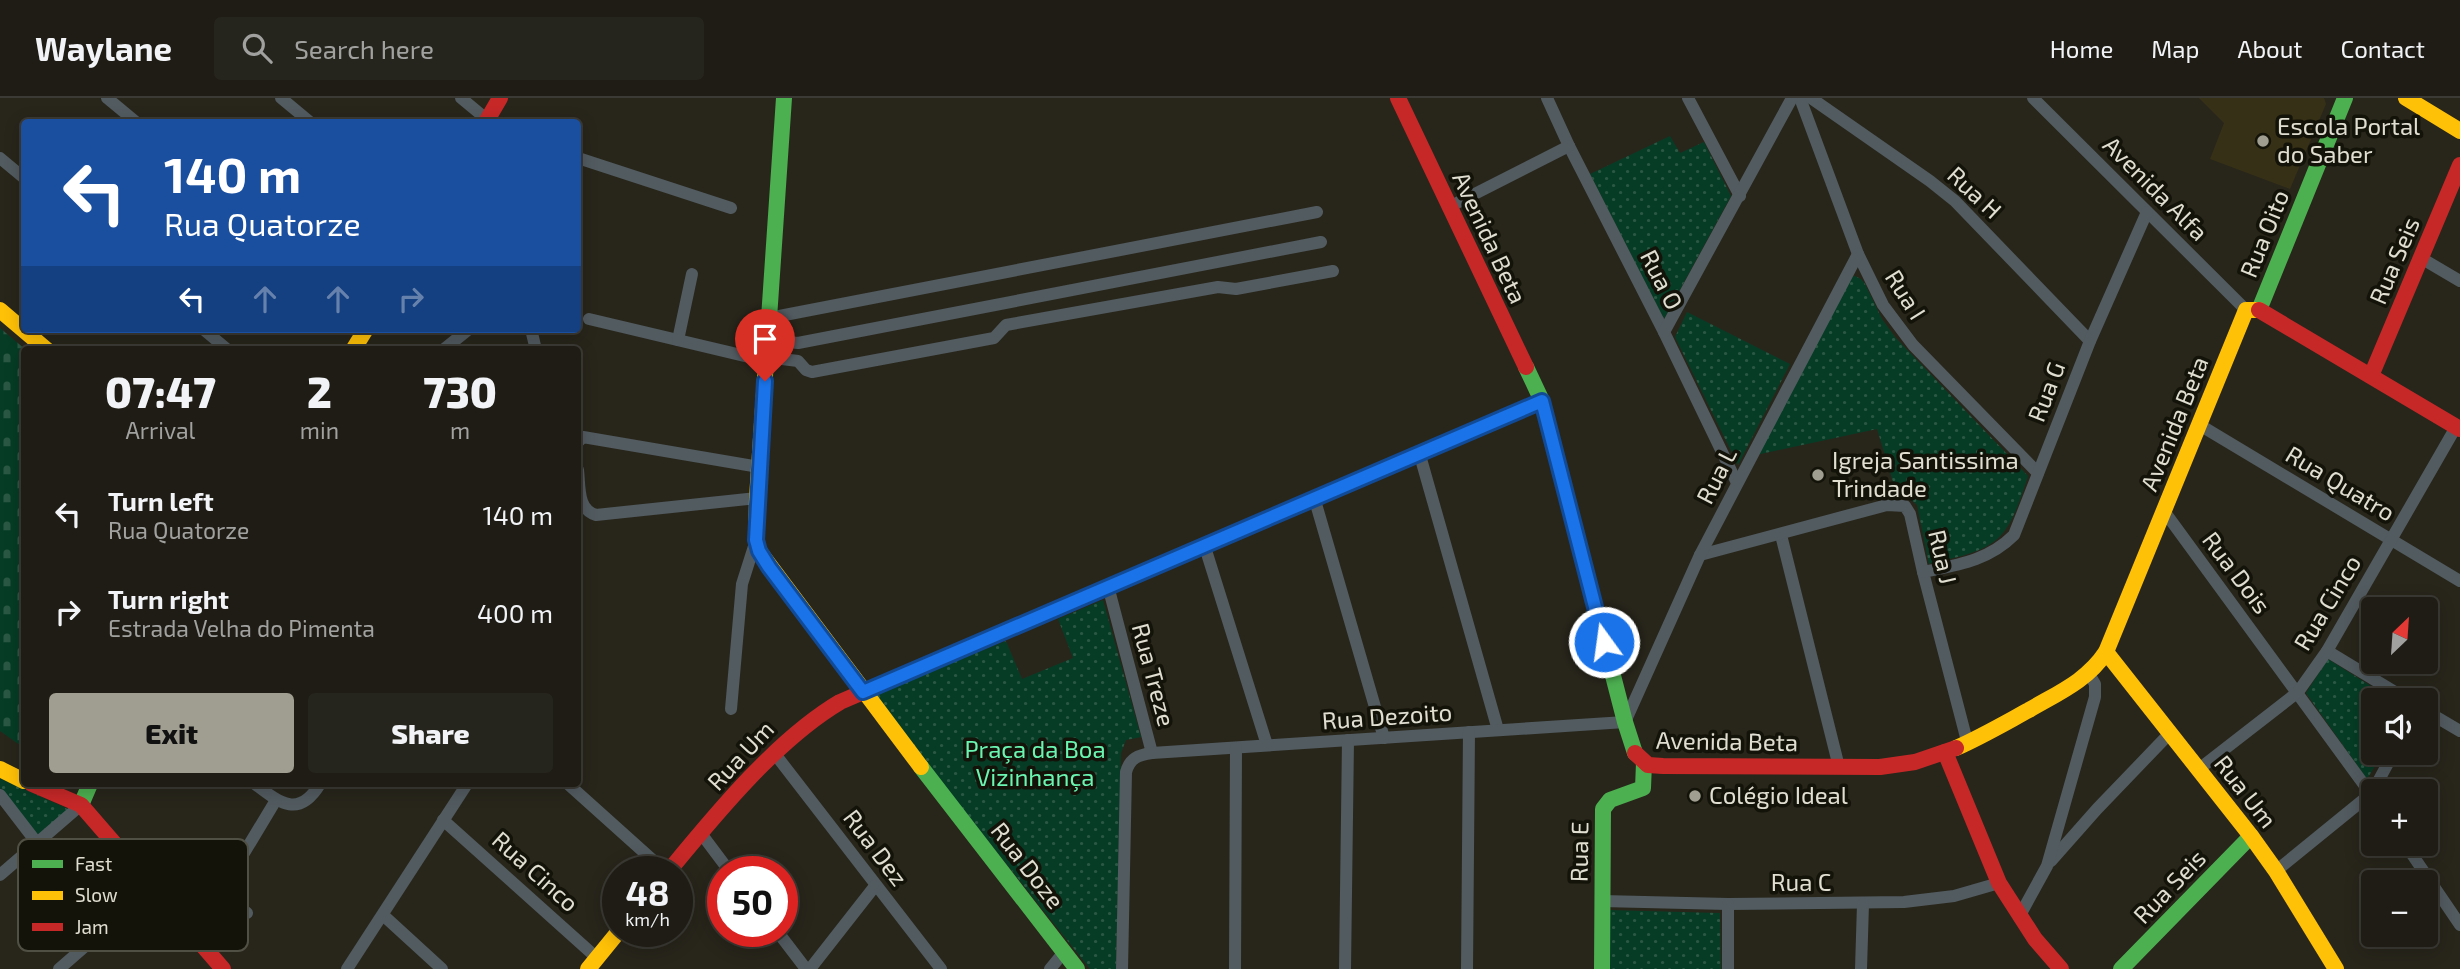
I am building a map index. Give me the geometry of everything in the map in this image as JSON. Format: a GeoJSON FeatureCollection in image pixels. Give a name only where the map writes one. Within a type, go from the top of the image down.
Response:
{"type":"FeatureCollection","features":[{"type":"Feature","properties":{"kind":"street"},"geometry":{"type":"LineString","coordinates":[[107,98],[132,119]]}},
{"type":"Feature","properties":{"kind":"street"},"geometry":{"type":"LineString","coordinates":[[281,98],[306,119]]}},
{"type":"Feature","properties":{"kind":"street"},"geometry":{"type":"LineString","coordinates":[[461,98],[485,119]]}},
{"type":"Feature","properties":{"kind":"street"},"geometry":{"type":"LineString","coordinates":[[490,119],[500,98]]}},
{"type":"Feature","properties":{"kind":"street"},"geometry":{"type":"LineString","coordinates":[[731,709],[742,584],[756,540],[784,98]]}},
{"type":"Feature","properties":{"kind":"street","name":"Avenida Beta"},"geometry":{"type":"LineString","coordinates":[[1398,98],[1542,401],[1625,722],[1634,753],[1644,763],[1839,767],[1897,765],[1919,761],[1944,752],[2025,712],[2090,674],[2106,652],[2198,424],[2253,310]]}},
{"type":"Feature","properties":{"kind":"street","name":"Rua O"},"geometry":{"type":"LineString","coordinates":[[1547,98],[1737,483]]}},
{"type":"Feature","properties":{"kind":"street"},"geometry":{"type":"LineString","coordinates":[[1688,98],[1740,196]]}},
{"type":"Feature","properties":{"kind":"street"},"geometry":{"type":"LineString","coordinates":[[1664,332],[1792,98]]}},
{"type":"Feature","properties":{"kind":"street","name":"Rua I"},"geometry":{"type":"LineString","coordinates":[[1801,98],[1858,254],[1883,305],[1897,326],[2038,473]]}},
{"type":"Feature","properties":{"kind":"street","name":"Rua H"},"geometry":{"type":"LineString","coordinates":[[1811,98],[1955,201],[2090,341]]}},
{"type":"Feature","properties":{"kind":"street","name":"Avenida Alfa"},"geometry":{"type":"LineString","coordinates":[[2033,98],[2147,212],[2253,310]]}},
{"type":"Feature","properties":{"kind":"street","name":"Rua Oito"},"geometry":{"type":"LineString","coordinates":[[2253,310],[2345,98]]}},
{"type":"Feature","properties":{"kind":"street"},"geometry":{"type":"LineString","coordinates":[[2406,98],[2460,131]]}},
{"type":"Feature","properties":{"kind":"street"},"geometry":{"type":"LineString","coordinates":[[1449,207],[1569,146]]}},
{"type":"Feature","properties":{"kind":"street"},"geometry":{"type":"LineString","coordinates":[[0,158],[21,176]]}},
{"type":"Feature","properties":{"kind":"street"},"geometry":{"type":"LineString","coordinates":[[581,159],[731,208]]}},
{"type":"Feature","properties":{"kind":"street","name":"Rua Seis"},"geometry":{"type":"LineString","coordinates":[[2371,376],[2460,165]]}},
{"type":"Feature","properties":{"kind":"street"},"geometry":{"type":"LineString","coordinates":[[769,318],[1317,212]]}},
{"type":"Feature","properties":{"kind":"street","name":"Rua G"},"geometry":{"type":"LineString","coordinates":[[1923,572],[1976,561],[2005,544],[2014,535],[2090,341],[2147,212]]}},
{"type":"Feature","properties":{"kind":"street"},"geometry":{"type":"LineString","coordinates":[[768,340],[798,343],[1321,242]]}},
{"type":"Feature","properties":{"kind":"street","name":"Rua L"},"geometry":{"type":"LineString","coordinates":[[1625,722],[1700,555],[1858,254]]}},
{"type":"Feature","properties":{"kind":"street"},"geometry":{"type":"LineString","coordinates":[[2421,258],[2460,281]]}},
{"type":"Feature","properties":{"kind":"street"},"geometry":{"type":"LineString","coordinates":[[589,319],[766,359],[798,360],[806,370],[812,372],[994,338],[1006,325],[1218,287],[1236,289],[1333,271]]}},
{"type":"Feature","properties":{"kind":"street"},"geometry":{"type":"LineString","coordinates":[[678,340],[692,274]]}},
{"type":"Feature","properties":{"kind":"street"},"geometry":{"type":"LineString","coordinates":[[0,310],[21,328]]}},
{"type":"Feature","properties":{"kind":"street"},"geometry":{"type":"LineString","coordinates":[[2253,310],[2458,428]]}},
{"type":"Feature","properties":{"kind":"street"},"geometry":{"type":"LineString","coordinates":[[27,333],[42,346]]}},
{"type":"Feature","properties":{"kind":"street"},"geometry":{"type":"LineString","coordinates":[[208,333],[223,346]]}},
{"type":"Feature","properties":{"kind":"street"},"geometry":{"type":"LineString","coordinates":[[448,346],[464,333]]}},
{"type":"Feature","properties":{"kind":"street","name":"Rua Um"},"geometry":{"type":"LineString","coordinates":[[680,856],[795,733],[819,714],[863,692],[1542,401]]}},
{"type":"Feature","properties":{"kind":"street","name":"Rua Quatro"},"geometry":{"type":"LineString","coordinates":[[2198,424],[2460,581]]}},
{"type":"Feature","properties":{"kind":"street","name":"Rua Cinco"},"geometry":{"type":"LineString","coordinates":[[2199,769],[2298,692],[2327,651],[2458,428]]}},
{"type":"Feature","properties":{"kind":"street"},"geometry":{"type":"LineString","coordinates":[[581,439],[583,437],[759,467]]}},
{"type":"Feature","properties":{"kind":"street"},"geometry":{"type":"LineString","coordinates":[[1419,452],[1498,730]]}},
{"type":"Feature","properties":{"kind":"street"},"geometry":{"type":"LineString","coordinates":[[581,497],[582,506],[596,514],[757,498]]}},
{"type":"Feature","properties":{"kind":"street"},"geometry":{"type":"LineString","coordinates":[[1314,497],[1384,738]]}},
{"type":"Feature","properties":{"kind":"street","name":"Rua J"},"geometry":{"type":"LineString","coordinates":[[1700,555],[1781,536],[1887,505],[1905,506],[1910,514],[1967,741]]}},
{"type":"Feature","properties":{"kind":"street","name":"Rua Dois"},"geometry":{"type":"LineString","coordinates":[[2164,511],[2362,779]]}},
{"type":"Feature","properties":{"kind":"street"},"geometry":{"type":"LineString","coordinates":[[1781,536],[1839,767]]}},
{"type":"Feature","properties":{"kind":"street","name":"Rua Doze"},"geometry":{"type":"LineString","coordinates":[[756,540],[769,567],[1077,969]]}},
{"type":"Feature","properties":{"kind":"street"},"geometry":{"type":"LineString","coordinates":[[1205,544],[1267,746]]}},
{"type":"Feature","properties":{"kind":"street","name":"Rua Treze"},"geometry":{"type":"LineString","coordinates":[[1108,586],[1152,753],[1136,756],[1126,772],[1122,969]]}},
{"type":"Feature","properties":{"kind":"street"},"geometry":{"type":"LineString","coordinates":[[2327,651],[2388,688]]}},
{"type":"Feature","properties":{"kind":"street","name":"Rua Um"},"geometry":{"type":"LineString","coordinates":[[2106,652],[2251,836],[2276,871],[2336,969]]}},
{"type":"Feature","properties":{"kind":"street"},"geometry":{"type":"LineString","coordinates":[[2020,917],[2047,866],[2095,697],[2095,684],[2090,674]]}},
{"type":"Feature","properties":{"kind":"street"},"geometry":{"type":"LineString","coordinates":[[2438,717],[2460,731]]}},
{"type":"Feature","properties":{"kind":"street","name":"Rua Dezoito"},"geometry":{"type":"LineString","coordinates":[[1152,753],[1625,722]]}},
{"type":"Feature","properties":{"kind":"street"},"geometry":{"type":"LineString","coordinates":[[1467,969],[1469,732]]}},
{"type":"Feature","properties":{"kind":"street"},"geometry":{"type":"LineString","coordinates":[[2047,866],[2170,733]]}},
{"type":"Feature","properties":{"kind":"street"},"geometry":{"type":"LineString","coordinates":[[1345,969],[1348,740]]}},
{"type":"Feature","properties":{"kind":"street"},"geometry":{"type":"LineString","coordinates":[[1235,969],[1236,748]]}},
{"type":"Feature","properties":{"kind":"street"},"geometry":{"type":"LineString","coordinates":[[1944,752],[1999,883],[2020,917],[2061,969]]}},
{"type":"Feature","properties":{"kind":"street","name":"Rua Dez"},"geometry":{"type":"LineString","coordinates":[[775,754],[941,969]]}},
{"type":"Feature","properties":{"kind":"street","name":"Rua E"},"geometry":{"type":"LineString","coordinates":[[1602,969],[1604,804],[1612,797],[1639,792],[1643,788],[1644,763]]}},
{"type":"Feature","properties":{"kind":"street"},"geometry":{"type":"LineString","coordinates":[[0,769],[21,779]]}},
{"type":"Feature","properties":{"kind":"street"},"geometry":{"type":"LineString","coordinates":[[39,787],[80,805],[109,839]]}},
{"type":"Feature","properties":{"kind":"street"},"geometry":{"type":"LineString","coordinates":[[42,839],[80,805],[89,787]]}},
{"type":"Feature","properties":{"kind":"street"},"geometry":{"type":"LineString","coordinates":[[259,787],[276,800],[290,805],[304,804],[318,787]]}},
{"type":"Feature","properties":{"kind":"street"},"geometry":{"type":"LineString","coordinates":[[347,969],[465,787]]}},
{"type":"Feature","properties":{"kind":"street"},"geometry":{"type":"LineString","coordinates":[[571,787],[649,856]]}},
{"type":"Feature","properties":{"kind":"street"},"geometry":{"type":"LineString","coordinates":[[0,795],[34,839]]}},
{"type":"Feature","properties":{"kind":"street"},"geometry":{"type":"LineString","coordinates":[[248,846],[276,800]]}},
{"type":"Feature","properties":{"kind":"street"},"geometry":{"type":"LineString","coordinates":[[2276,871],[2361,804]]}},
{"type":"Feature","properties":{"kind":"street","name":"Rua Cinco"},"geometry":{"type":"LineString","coordinates":[[443,820],[593,964]]}},
{"type":"Feature","properties":{"kind":"street"},"geometry":{"type":"LineString","coordinates":[[700,832],[718,856]]}},
{"type":"Feature","properties":{"kind":"street","name":"Rua Seis"},"geometry":{"type":"LineString","coordinates":[[2121,969],[2251,836]]}},
{"type":"Feature","properties":{"kind":"street"},"geometry":{"type":"LineString","coordinates":[[2413,856],[2460,925]]}},
{"type":"Feature","properties":{"kind":"street"},"geometry":{"type":"LineString","coordinates":[[0,875],[18,859]]}},
{"type":"Feature","properties":{"kind":"street","name":"Rua C"},"geometry":{"type":"LineString","coordinates":[[1602,901],[1863,904],[1954,896],[1999,883]]}},
{"type":"Feature","properties":{"kind":"street"},"geometry":{"type":"LineString","coordinates":[[790,947],[808,969],[875,886]]}},
{"type":"Feature","properties":{"kind":"street"},"geometry":{"type":"LineString","coordinates":[[1728,904],[1728,969]]}},
{"type":"Feature","properties":{"kind":"street"},"geometry":{"type":"LineString","coordinates":[[1861,969],[1863,904]]}},
{"type":"Feature","properties":{"kind":"street"},"geometry":{"type":"LineString","coordinates":[[383,915],[442,969]]}},
{"type":"Feature","properties":{"kind":"street"},"geometry":{"type":"LineString","coordinates":[[593,964],[606,947]]}},
{"type":"Feature","properties":{"kind":"street"},"geometry":{"type":"LineString","coordinates":[[59,969],[80,951]]}},
{"type":"Feature","properties":{"kind":"street"},"geometry":{"type":"LineString","coordinates":[[208,951],[223,969]]}},
{"type":"Feature","properties":{"kind":"street"},"geometry":{"type":"LineString","coordinates":[[1050,969],[1064,951]]}},
{"type":"Feature","properties":{"kind":"shaded area","name":"Escola Portal do Saber"},"geometry":{"type":"Polygon","coordinates":[[[2199,98],[2324,98],[2326,104],[2290,189],[2210,159],[2224,123],[2199,98]]]}},
{"type":"Feature","properties":{"kind":"green space"},"geometry":{"type":"Polygon","coordinates":[[[1670,136],[1680,153],[1704,142],[1731,196],[1664,319],[1590,174],[1670,136]]]}},
{"type":"Feature","properties":{"kind":"green space"},"geometry":{"type":"Polygon","coordinates":[[[1855,276],[1865,284],[1882,319],[1895,337],[2028,476],[2013,517],[1996,540],[1985,547],[1929,564],[1917,505],[1908,497],[1897,495],[1877,429],[1756,455],[1851,277],[1855,276]]]}},
{"type":"Feature","properties":{"kind":"green space"},"geometry":{"type":"Polygon","coordinates":[[[1687,312],[1790,364],[1738,465],[1675,337],[1687,312]]]}},
{"type":"Feature","properties":{"kind":"green space"},"geometry":{"type":"Polygon","coordinates":[[[0,328],[21,346],[21,746],[0,731],[0,328]]]}},
{"type":"Feature","properties":{"kind":"green space","name":"Praça da Boa Vizinhança"},"geometry":{"type":"Polygon","coordinates":[[[1103,600],[1141,737],[1126,740],[1121,753],[1116,969],[1090,969],[872,695],[1006,641],[1022,679],[1073,658],[1058,619],[1103,600]]]}},
{"type":"Feature","properties":{"kind":"green space"},"geometry":{"type":"Polygon","coordinates":[[[2328,659],[2374,688],[2361,688],[2361,765],[2376,765],[2367,779],[2306,693],[2328,659]]]}},
{"type":"Feature","properties":{"kind":"green space"},"geometry":{"type":"Polygon","coordinates":[[[0,778],[70,810],[37,837],[0,788],[0,778]]]}},
{"type":"Feature","properties":{"kind":"green space"},"geometry":{"type":"Polygon","coordinates":[[[1608,910],[1720,913],[1721,969],[1609,969],[1608,910]]]}},
{"type":"Feature","properties":{"kind":"traffic: fast"},"geometry":{"type":"LineString","coordinates":[[765,377],[784,98]]}},
{"type":"Feature","properties":{"kind":"traffic: fast"},"geometry":{"type":"LineString","coordinates":[[2259,310],[2345,98]]}},
{"type":"Feature","properties":{"kind":"traffic: fast"},"geometry":{"type":"LineString","coordinates":[[1526,367],[1542,401],[1635,753]]}},
{"type":"Feature","properties":{"kind":"traffic: fast"},"geometry":{"type":"LineString","coordinates":[[1602,969],[1603,809],[1610,800],[1643,788],[1644,763]]}},
{"type":"Feature","properties":{"kind":"traffic: fast"},"geometry":{"type":"LineString","coordinates":[[921,767],[1077,969]]}},
{"type":"Feature","properties":{"kind":"traffic: fast"},"geometry":{"type":"LineString","coordinates":[[81,805],[89,787]]}},
{"type":"Feature","properties":{"kind":"traffic: fast"},"geometry":{"type":"LineString","coordinates":[[2121,969],[2251,836]]}},
{"type":"Feature","properties":{"kind":"traffic: slow"},"geometry":{"type":"LineString","coordinates":[[2406,98],[2460,131]]}},
{"type":"Feature","properties":{"kind":"traffic: slow"},"geometry":{"type":"LineString","coordinates":[[0,310],[21,328]]}},
{"type":"Feature","properties":{"kind":"traffic: slow"},"geometry":{"type":"LineString","coordinates":[[1956,748],[2071,686],[2090,671],[2106,652],[2246,310],[2259,310]]}},
{"type":"Feature","properties":{"kind":"traffic: slow"},"geometry":{"type":"LineString","coordinates":[[27,333],[42,346]]}},
{"type":"Feature","properties":{"kind":"traffic: slow"},"geometry":{"type":"LineString","coordinates":[[355,346],[364,333]]}},
{"type":"Feature","properties":{"kind":"traffic: slow"},"geometry":{"type":"LineString","coordinates":[[765,377],[757,498],[756,540],[759,551],[921,767]]}},
{"type":"Feature","properties":{"kind":"traffic: slow"},"geometry":{"type":"LineString","coordinates":[[1089,595],[1542,401]]}},
{"type":"Feature","properties":{"kind":"traffic: slow"},"geometry":{"type":"LineString","coordinates":[[2106,652],[2251,836],[2276,871],[2336,969]]}},
{"type":"Feature","properties":{"kind":"traffic: slow"},"geometry":{"type":"LineString","coordinates":[[0,769],[21,780]]}},
{"type":"Feature","properties":{"kind":"traffic: slow"},"geometry":{"type":"LineString","coordinates":[[588,969],[606,947]]}},
{"type":"Feature","properties":{"kind":"traffic: jam"},"geometry":{"type":"LineString","coordinates":[[488,119],[500,98]]}},
{"type":"Feature","properties":{"kind":"traffic: jam"},"geometry":{"type":"LineString","coordinates":[[1398,98],[1526,367]]}},
{"type":"Feature","properties":{"kind":"traffic: jam"},"geometry":{"type":"LineString","coordinates":[[2371,376],[2460,165]]}},
{"type":"Feature","properties":{"kind":"traffic: jam"},"geometry":{"type":"LineString","coordinates":[[2259,310],[2460,429]]}},
{"type":"Feature","properties":{"kind":"traffic: jam"},"geometry":{"type":"LineString","coordinates":[[681,856],[726,803],[770,757],[816,718],[840,702],[1089,595]]}},
{"type":"Feature","properties":{"kind":"traffic: jam"},"geometry":{"type":"LineString","coordinates":[[1635,753],[1648,765],[1663,766],[1880,767],[1915,762],[1956,748]]}},
{"type":"Feature","properties":{"kind":"traffic: jam"},"geometry":{"type":"LineString","coordinates":[[1945,752],[1999,883],[2035,939],[2061,969]]}},
{"type":"Feature","properties":{"kind":"traffic: jam"},"geometry":{"type":"LineString","coordinates":[[39,787],[81,805],[110,839]]}},
{"type":"Feature","properties":{"kind":"traffic: jam"},"geometry":{"type":"LineString","coordinates":[[207,951],[223,969]]}},
{"type":"Feature","properties":{"kind":"place","name":"Escola Portal do Saber"},"geometry":{"type":"Point","coordinates":[2263,141]}},
{"type":"Feature","properties":{"kind":"place","name":"Igreja Santissima Trindade"},"geometry":{"type":"Point","coordinates":[1818,475]}},
{"type":"Feature","properties":{"kind":"place","name":"Colégio Ideal"},"geometry":{"type":"Point","coordinates":[1695,796]}},
{"type":"Feature","properties":{"kind":"route"},"geometry":{"type":"LineString","coordinates":[[765,381],[757,498],[756,540],[759,551],[863,692],[1542,401],[1604,642]]}}]}
